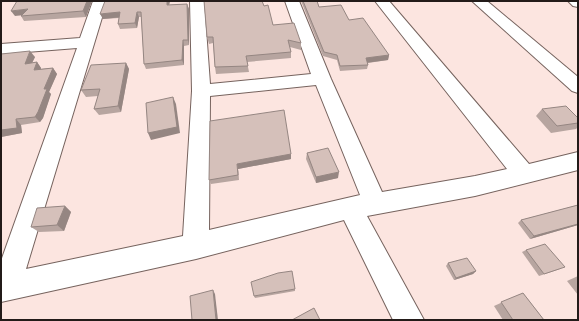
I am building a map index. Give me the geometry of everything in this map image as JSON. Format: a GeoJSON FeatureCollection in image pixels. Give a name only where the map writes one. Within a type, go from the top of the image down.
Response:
{"type":"FeatureCollection","features":[{"type":"Feature","properties":{"kind":"street"},"geometry":{"type":"LineString","coordinates":[[4,288],[88,42],[100,1]]}},
{"type":"Feature","properties":{"kind":"street"},"geometry":{"type":"LineString","coordinates":[[196,246],[201,91],[197,1]]}},
{"type":"Feature","properties":{"kind":"street"},"geometry":{"type":"LineString","coordinates":[[292,1],[322,79],[363,206],[408,320]]}},
{"type":"Feature","properties":{"kind":"street"},"geometry":{"type":"LineString","coordinates":[[382,1],[524,173]]}},
{"type":"Feature","properties":{"kind":"street"},"geometry":{"type":"LineString","coordinates":[[479,1],[578,87]]}},
{"type":"Feature","properties":{"kind":"street"},"geometry":{"type":"LineString","coordinates":[[1,49],[88,42]]}},
{"type":"Feature","properties":{"kind":"street"},"geometry":{"type":"LineString","coordinates":[[201,91],[322,79]]}},
{"type":"Feature","properties":{"kind":"street"},"geometry":{"type":"LineString","coordinates":[[4,288],[196,246],[363,206],[475,186],[578,161]]}},
{"type":"Feature","properties":{"kind":"building"},"geometry":{"type":"Polygon","coordinates":[[[17,1],[87,1],[83,11],[21,16],[28,9],[11,11],[17,1]]]}},
{"type":"Feature","properties":{"kind":"building"},"geometry":{"type":"Polygon","coordinates":[[[105,1],[167,1],[167,5],[187,4],[188,40],[183,40],[182,60],[144,64],[141,12],[137,12],[135,23],[118,24],[120,12],[100,14],[105,1]]]}},
{"type":"Feature","properties":{"kind":"building"},"geometry":{"type":"Polygon","coordinates":[[[204,1],[262,1],[264,6],[268,5],[273,25],[294,23],[301,43],[288,40],[291,52],[246,56],[248,66],[215,67],[213,37],[207,37],[204,1]]]}},
{"type":"Feature","properties":{"kind":"building"},"geometry":{"type":"Polygon","coordinates":[[[303,1],[317,1],[319,7],[341,5],[349,20],[363,18],[389,55],[366,58],[368,65],[340,66],[337,55],[324,52],[303,1]]]}},
{"type":"Feature","properties":{"kind":"building"},"geometry":{"type":"Polygon","coordinates":[[[30,51],[25,64],[37,62],[34,70],[53,68],[44,89],[47,89],[35,117],[16,119],[17,128],[1,130],[1,54],[30,51]]]}},
{"type":"Feature","properties":{"kind":"building"},"geometry":{"type":"Polygon","coordinates":[[[126,63],[118,106],[94,109],[100,89],[81,90],[91,65],[126,63]]]}},
{"type":"Feature","properties":{"kind":"building"},"geometry":{"type":"Polygon","coordinates":[[[173,97],[177,127],[148,133],[146,103],[173,97]]]}},
{"type":"Feature","properties":{"kind":"building"},"geometry":{"type":"Polygon","coordinates":[[[566,106],[578,118],[578,123],[557,126],[542,109],[566,106]]]}},
{"type":"Feature","properties":{"kind":"building"},"geometry":{"type":"Polygon","coordinates":[[[284,110],[291,154],[237,164],[238,175],[209,180],[210,121],[284,110]]]}},
{"type":"Feature","properties":{"kind":"building"},"geometry":{"type":"Polygon","coordinates":[[[328,148],[339,172],[316,177],[307,153],[328,148]]]}},
{"type":"Feature","properties":{"kind":"building"},"geometry":{"type":"Polygon","coordinates":[[[578,205],[578,224],[534,236],[521,220],[578,205]]]}},
{"type":"Feature","properties":{"kind":"building"},"geometry":{"type":"Polygon","coordinates":[[[65,206],[57,225],[31,227],[37,208],[65,206]]]}},
{"type":"Feature","properties":{"kind":"building"},"geometry":{"type":"Polygon","coordinates":[[[545,244],[565,267],[544,274],[526,250],[545,244]]]}},
{"type":"Feature","properties":{"kind":"building"},"geometry":{"type":"Polygon","coordinates":[[[467,258],[476,271],[456,278],[448,263],[467,258]]]}},
{"type":"Feature","properties":{"kind":"building"},"geometry":{"type":"Polygon","coordinates":[[[292,271],[295,289],[254,296],[251,282],[278,273],[292,271]]]}},
{"type":"Feature","properties":{"kind":"building"},"geometry":{"type":"Polygon","coordinates":[[[213,290],[216,320],[192,320],[190,296],[213,290]]]}},
{"type":"Feature","properties":{"kind":"building"},"geometry":{"type":"Polygon","coordinates":[[[523,293],[544,320],[513,320],[501,302],[523,293]]]}},
{"type":"Feature","properties":{"kind":"building"},"geometry":{"type":"Polygon","coordinates":[[[314,308],[320,320],[292,320],[314,308]]]}}]}
